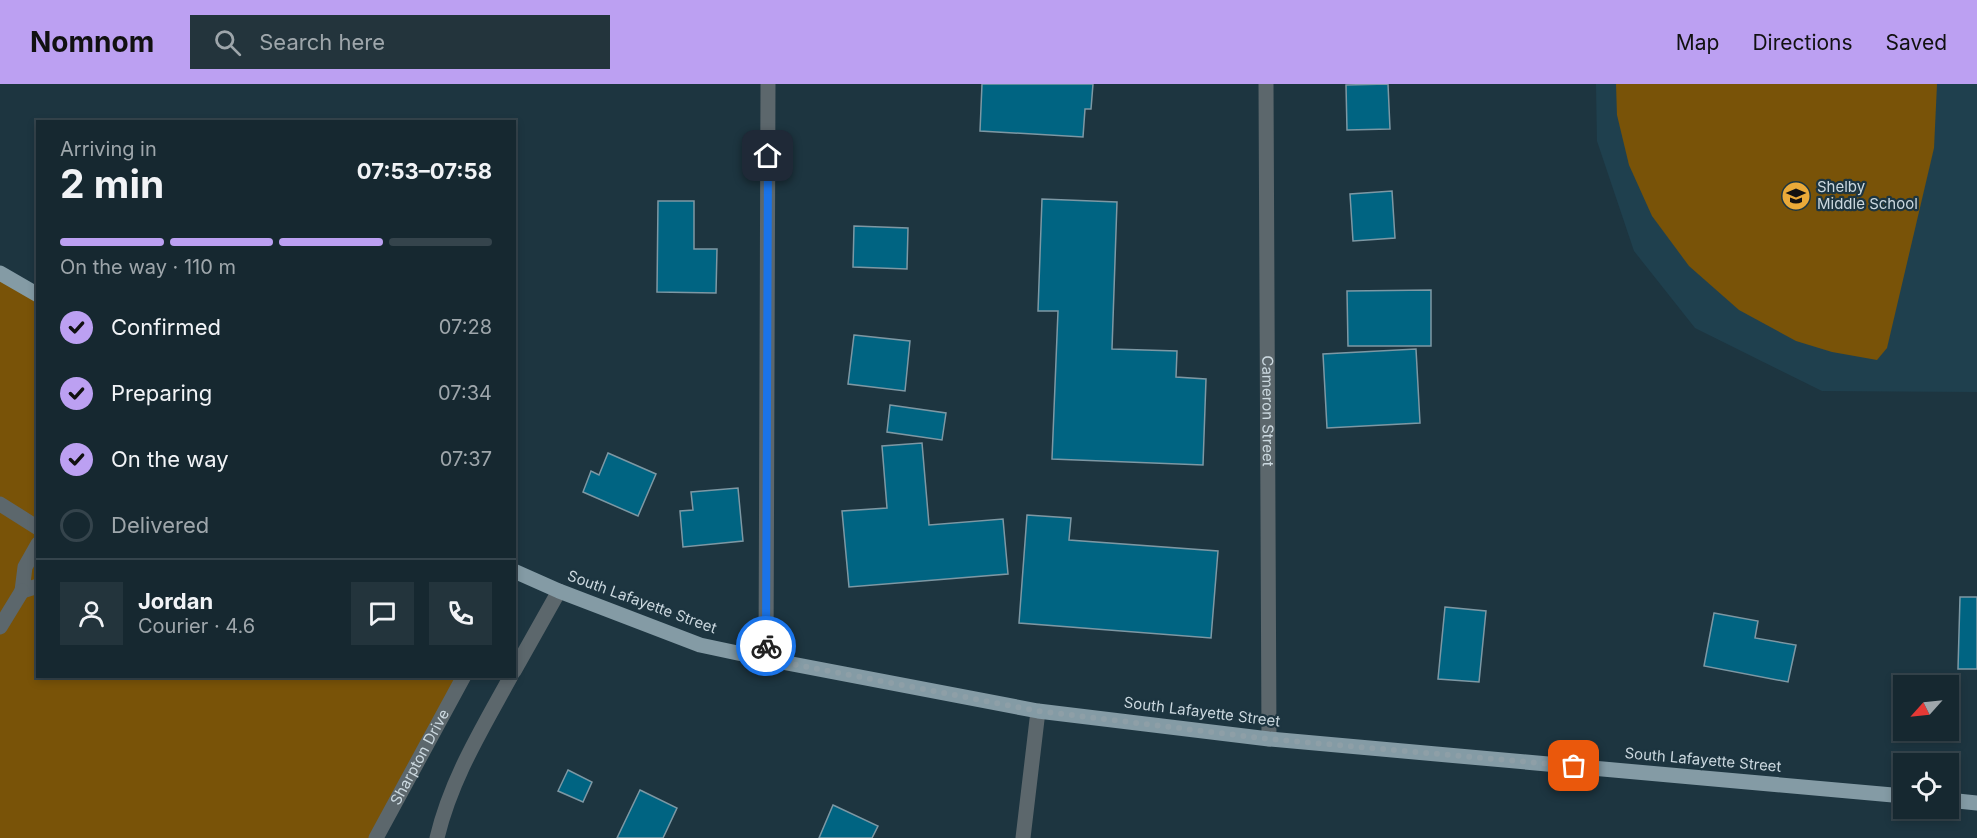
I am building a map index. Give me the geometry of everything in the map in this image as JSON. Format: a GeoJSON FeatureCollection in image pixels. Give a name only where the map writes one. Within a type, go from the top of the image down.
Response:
{"type":"FeatureCollection","features":[{"type":"Feature","properties":{"kind":"main road"},"geometry":{"type":"LineString","coordinates":[[0,273],[36,294]]}},
{"type":"Feature","properties":{"kind":"main road","name":"South Lafayette Street"},"geometry":{"type":"LineString","coordinates":[[516,576],[700,645],[1038,711],[1269,739],[1893,795]]}},
{"type":"Feature","properties":{"kind":"main road"},"geometry":{"type":"LineString","coordinates":[[1959,801],[1977,803]]}},
{"type":"Feature","properties":{"kind":"street"},"geometry":{"type":"LineString","coordinates":[[766,659],[768,84]]}},
{"type":"Feature","properties":{"kind":"street","name":"Cameron Street"},"geometry":{"type":"LineString","coordinates":[[1266,84],[1269,739]]}},
{"type":"Feature","properties":{"kind":"street"},"geometry":{"type":"LineString","coordinates":[[0,504],[36,527]]}},
{"type":"Feature","properties":{"kind":"street"},"geometry":{"type":"LineString","coordinates":[[0,627],[22,591],[25,567],[36,548]]}},
{"type":"Feature","properties":{"kind":"street"},"geometry":{"type":"LineString","coordinates":[[22,591],[36,587]]}},
{"type":"Feature","properties":{"kind":"street"},"geometry":{"type":"LineString","coordinates":[[516,667],[559,591]]}},
{"type":"Feature","properties":{"kind":"street","name":"Sharpton Drive"},"geometry":{"type":"LineString","coordinates":[[376,838],[463,678]]}},
{"type":"Feature","properties":{"kind":"street"},"geometry":{"type":"LineString","coordinates":[[437,838],[442,816],[460,770],[510,678]]}},
{"type":"Feature","properties":{"kind":"street"},"geometry":{"type":"LineString","coordinates":[[1023,838],[1038,711]]}},
{"type":"Feature","properties":{"kind":"shaded area","name":"Shelby Middle School"},"geometry":{"type":"Polygon","coordinates":[[[1596,84],[1977,84],[1977,392],[1822,391],[1695,328],[1634,251],[1597,141],[1596,84]]]}},
{"type":"Feature","properties":{"kind":"shaded area","name":"Shelby Middle School"},"geometry":{"type":"Polygon","coordinates":[[[1616,84],[1937,84],[1934,148],[1887,348],[1877,360],[1832,352],[1796,341],[1739,310],[1689,266],[1652,216],[1629,165],[1617,115],[1616,84]]]}},
{"type":"Feature","properties":{"kind":"shaded area"},"geometry":{"type":"Polygon","coordinates":[[[0,273],[36,294],[36,678],[463,678],[376,838],[0,838],[0,273]]]}},
{"type":"Feature","properties":{"kind":"building"},"geometry":{"type":"Polygon","coordinates":[[[982,84],[1093,84],[1091,109],[1085,109],[1083,137],[980,131],[982,84]]]}},
{"type":"Feature","properties":{"kind":"building"},"geometry":{"type":"Polygon","coordinates":[[[1388,84],[1390,129],[1347,130],[1346,85],[1388,84]]]}},
{"type":"Feature","properties":{"kind":"building"},"geometry":{"type":"Polygon","coordinates":[[[1392,191],[1395,238],[1353,241],[1350,194],[1392,191]]]}},
{"type":"Feature","properties":{"kind":"building"},"geometry":{"type":"Polygon","coordinates":[[[1042,199],[1117,202],[1112,349],[1177,351],[1176,377],[1206,379],[1203,465],[1052,459],[1058,311],[1038,311],[1042,199]]]}},
{"type":"Feature","properties":{"kind":"building"},"geometry":{"type":"Polygon","coordinates":[[[658,201],[694,201],[694,249],[717,249],[716,293],[657,292],[658,201]]]}},
{"type":"Feature","properties":{"kind":"building"},"geometry":{"type":"Polygon","coordinates":[[[854,226],[908,228],[907,269],[853,267],[854,226]]]}},
{"type":"Feature","properties":{"kind":"building"},"geometry":{"type":"Polygon","coordinates":[[[1431,290],[1431,346],[1348,346],[1347,291],[1431,290]]]}},
{"type":"Feature","properties":{"kind":"building"},"geometry":{"type":"Polygon","coordinates":[[[854,335],[910,341],[905,391],[848,384],[854,335]]]}},
{"type":"Feature","properties":{"kind":"building"},"geometry":{"type":"Polygon","coordinates":[[[1416,349],[1420,423],[1327,428],[1323,354],[1416,349]]]}},
{"type":"Feature","properties":{"kind":"building"},"geometry":{"type":"Polygon","coordinates":[[[890,405],[946,413],[942,440],[887,432],[890,405]]]}},
{"type":"Feature","properties":{"kind":"building"},"geometry":{"type":"Polygon","coordinates":[[[922,443],[929,525],[1003,519],[1008,574],[849,587],[842,511],[887,508],[882,446],[922,443]]]}},
{"type":"Feature","properties":{"kind":"building"},"geometry":{"type":"Polygon","coordinates":[[[608,453],[656,474],[638,516],[583,492],[591,471],[599,475],[608,453]]]}},
{"type":"Feature","properties":{"kind":"building"},"geometry":{"type":"Polygon","coordinates":[[[738,488],[743,541],[683,547],[680,511],[693,510],[691,492],[738,488]]]}},
{"type":"Feature","properties":{"kind":"building"},"geometry":{"type":"Polygon","coordinates":[[[1027,515],[1071,518],[1069,540],[1218,551],[1211,638],[1019,623],[1027,515]]]}},
{"type":"Feature","properties":{"kind":"building"},"geometry":{"type":"Polygon","coordinates":[[[1960,597],[1977,597],[1977,669],[1958,669],[1960,597]]]}},
{"type":"Feature","properties":{"kind":"building"},"geometry":{"type":"Polygon","coordinates":[[[1445,607],[1486,611],[1479,682],[1438,679],[1445,607]]]}},
{"type":"Feature","properties":{"kind":"building"},"geometry":{"type":"Polygon","coordinates":[[[1714,613],[1758,621],[1755,638],[1796,645],[1788,682],[1704,666],[1714,613]]]}},
{"type":"Feature","properties":{"kind":"building"},"geometry":{"type":"Polygon","coordinates":[[[568,770],[592,782],[583,802],[558,791],[568,770]]]}},
{"type":"Feature","properties":{"kind":"building"},"geometry":{"type":"Polygon","coordinates":[[[640,790],[677,808],[663,838],[617,838],[640,790]]]}},
{"type":"Feature","properties":{"kind":"building"},"geometry":{"type":"Polygon","coordinates":[[[833,805],[878,826],[872,838],[819,838],[833,805]]]}},
{"type":"Feature","properties":{"kind":"way so far"},"geometry":{"type":"LineString","coordinates":[[766,646],[766,659],[1038,711],[1269,739],[1574,766]]}},
{"type":"Feature","properties":{"kind":"place","name":"Shelby Middle School"},"geometry":{"type":"Point","coordinates":[1796,196]}},
{"type":"Feature","properties":{"kind":"route"},"geometry":{"type":"LineString","coordinates":[[766,646],[768,156]]}}]}
